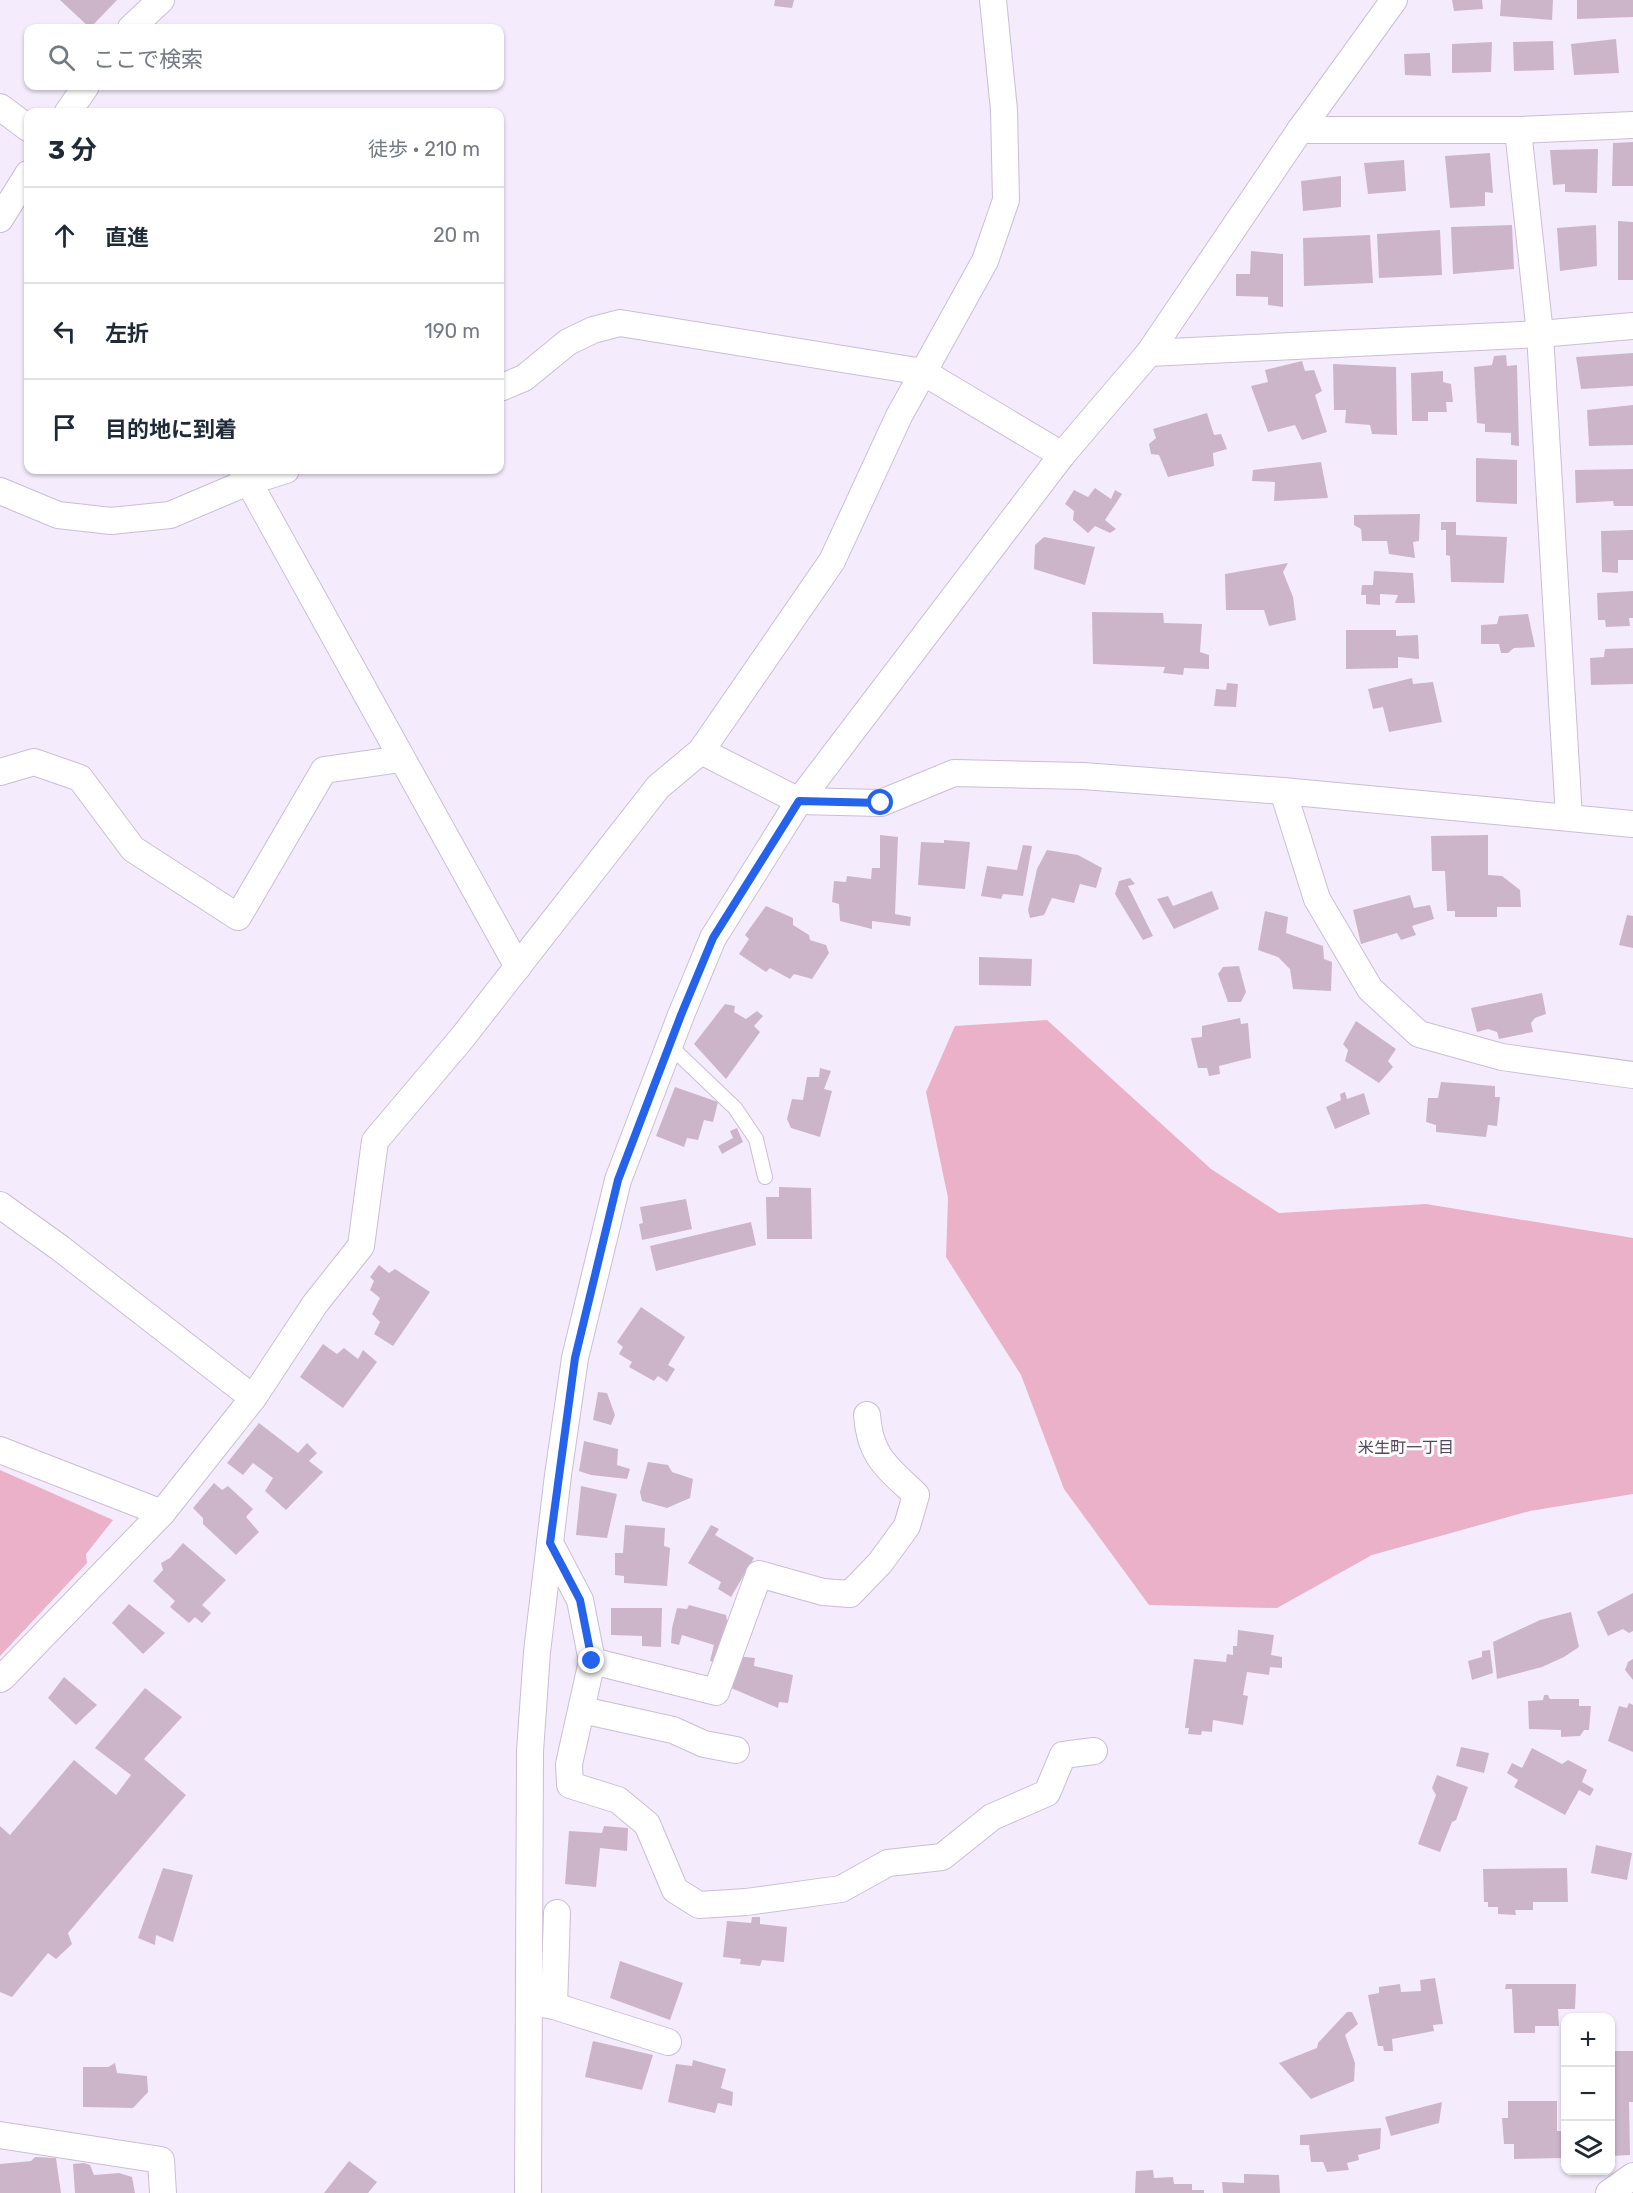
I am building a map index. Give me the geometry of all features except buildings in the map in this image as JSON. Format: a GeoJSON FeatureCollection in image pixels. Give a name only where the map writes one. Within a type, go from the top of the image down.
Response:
{"type":"FeatureCollection","features":[{"type":"Feature","properties":{"kind":"street"},"geometry":{"type":"LineString","coordinates":[[136,24],[161,0]]}},
{"type":"Feature","properties":{"kind":"street"},"geometry":{"type":"LineString","coordinates":[[0,1679],[162,1513],[253,1398],[315,1304],[361,1246],[375,1141],[462,1038],[658,787],[701,751],[832,561],[900,416],[985,261],[1006,200],[1004,110],[993,0]]}},
{"type":"Feature","properties":{"kind":"street"},"geometry":{"type":"LineString","coordinates":[[541,2004],[530,1750],[537,1652],[575,1358],[618,1180],[669,1045],[713,938],[799,801],[1062,455],[1149,353],[1300,130],[1394,0]]}},
{"type":"Feature","properties":{"kind":"street"},"geometry":{"type":"LineString","coordinates":[[71,108],[83,90]]}},
{"type":"Feature","properties":{"kind":"street"},"geometry":{"type":"LineString","coordinates":[[0,107],[24,126]]}},
{"type":"Feature","properties":{"kind":"street"},"geometry":{"type":"LineString","coordinates":[[1300,130],[1518,130],[1633,124]]}},
{"type":"Feature","properties":{"kind":"street"},"geometry":{"type":"LineString","coordinates":[[1518,130],[1540,334],[1569,817]]}},
{"type":"Feature","properties":{"kind":"street"},"geometry":{"type":"LineString","coordinates":[[0,219],[24,180]]}},
{"type":"Feature","properties":{"kind":"street"},"geometry":{"type":"LineString","coordinates":[[504,386],[524,378],[568,342],[593,330],[620,323],[923,372],[1062,455]]}},
{"type":"Feature","properties":{"kind":"street"},"geometry":{"type":"LineString","coordinates":[[1149,353],[1540,334],[1633,326]]}},
{"type":"Feature","properties":{"kind":"street"},"geometry":{"type":"LineString","coordinates":[[0,491],[58,515],[111,521],[170,515],[245,476],[518,967]]}},
{"type":"Feature","properties":{"kind":"street"},"geometry":{"type":"LineString","coordinates":[[701,751],[799,801],[881,803],[954,773],[1083,776],[1283,791],[1633,824]]}},
{"type":"Feature","properties":{"kind":"street"},"geometry":{"type":"LineString","coordinates":[[0,772],[34,762],[80,778],[133,849],[238,917],[324,770],[401,759]]}},
{"type":"Feature","properties":{"kind":"street"},"geometry":{"type":"LineString","coordinates":[[1283,791],[1317,899],[1370,989],[1419,1034],[1502,1058],[1633,1075]]}},
{"type":"Feature","properties":{"kind":"street"},"geometry":{"type":"LineString","coordinates":[[0,1205],[69,1255],[253,1398]]}},
{"type":"Feature","properties":{"kind":"street"},"geometry":{"type":"LineString","coordinates":[[592,1661],[716,1692],[759,1574],[823,1592],[850,1594],[880,1563],[907,1526],[916,1495],[879,1459],[868,1430],[867,1415]]}},
{"type":"Feature","properties":{"kind":"street"},"geometry":{"type":"LineString","coordinates":[[0,1450],[162,1513]]}},
{"type":"Feature","properties":{"kind":"street"},"geometry":{"type":"LineString","coordinates":[[550,1543],[580,1600],[592,1661],[569,1764],[570,1785],[618,1800],[647,1824],[675,1890],[699,1905],[746,1902],[841,1889],[888,1863],[942,1857],[992,1817],[1047,1793],[1063,1755],[1094,1751]]}},
{"type":"Feature","properties":{"kind":"street"},"geometry":{"type":"LineString","coordinates":[[582,1710],[673,1730],[704,1744],[736,1750]]}},
{"type":"Feature","properties":{"kind":"street"},"geometry":{"type":"LineString","coordinates":[[528,2193],[541,2004],[557,1913]]}},
{"type":"Feature","properties":{"kind":"street"},"geometry":{"type":"LineString","coordinates":[[541,2004],[668,2042]]}},
{"type":"Feature","properties":{"kind":"street"},"geometry":{"type":"LineString","coordinates":[[0,2135],[161,2160],[162,2193]]}},
{"type":"Feature","properties":{"kind":"street"},"geometry":{"type":"LineString","coordinates":[[1609,2193],[1633,2176]]}},
{"type":"Feature","properties":{"kind":"lane"},"geometry":{"type":"LineString","coordinates":[[669,1045],[735,1108],[756,1140],[765,1178]]}},
{"type":"Feature","properties":{"kind":"shaded area"},"geometry":{"type":"Polygon","coordinates":[[[1047,1020],[1211,1169],[1279,1213],[1426,1204],[1633,1238],[1633,1494],[1530,1511],[1372,1555],[1277,1608],[1149,1605],[1064,1489],[1021,1375],[946,1257],[948,1198],[926,1092],[955,1026],[1047,1020]]]}},
{"type":"Feature","properties":{"kind":"shaded area"},"geometry":{"type":"Polygon","coordinates":[[[0,1470],[113,1520],[86,1554],[87,1563],[0,1656],[0,1470]]]}},
{"type":"Feature","properties":{"kind":"district","name":"米生町一丁目"},"geometry":{"type":"Point","coordinates":[1406,1447]}},
{"type":"Feature","properties":{"kind":"route"},"geometry":{"type":"LineString","coordinates":[[592,1661],[580,1600],[550,1543],[575,1358],[618,1180],[713,938],[799,801],[881,803]]}}]}
